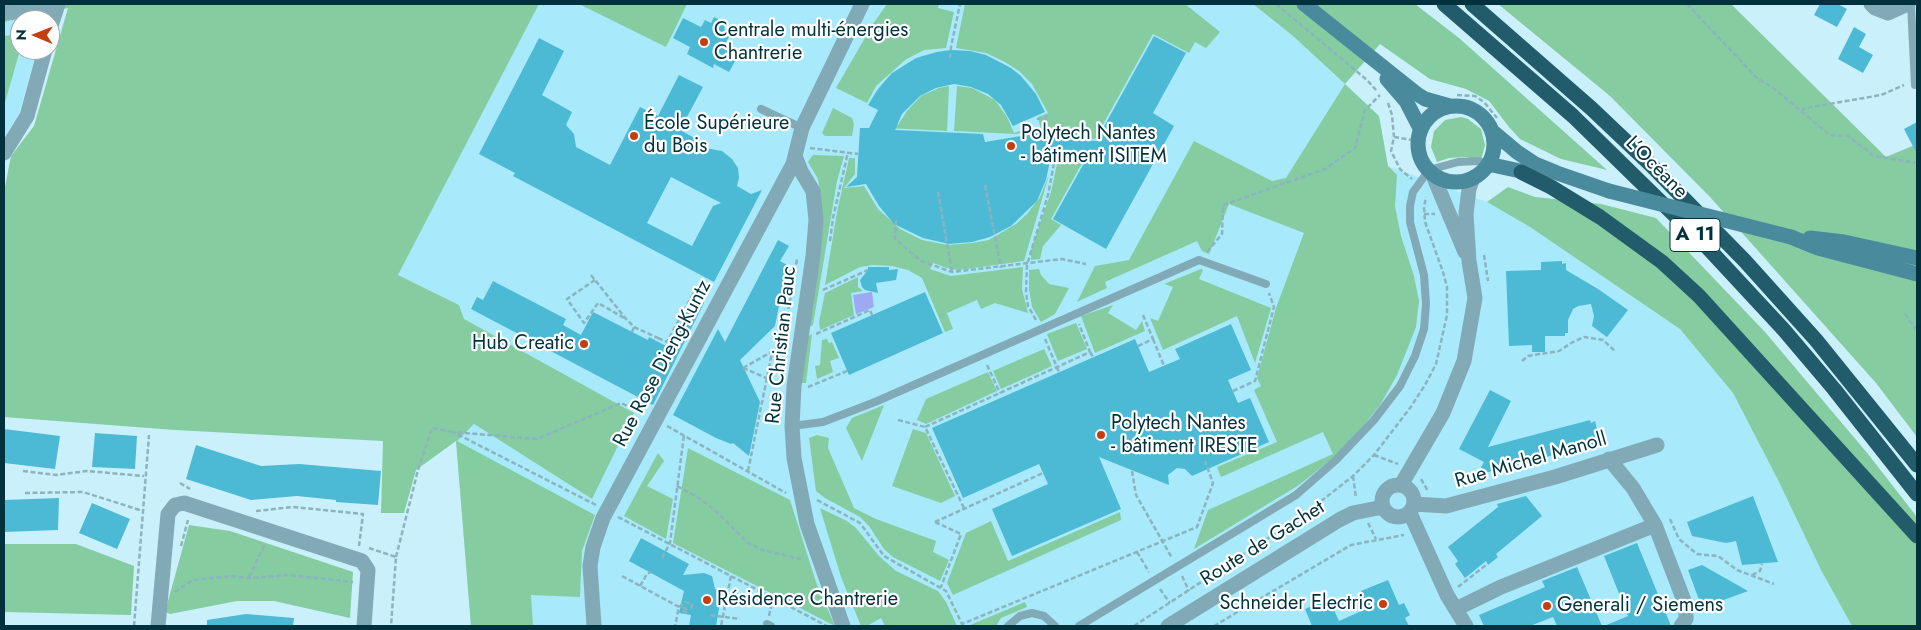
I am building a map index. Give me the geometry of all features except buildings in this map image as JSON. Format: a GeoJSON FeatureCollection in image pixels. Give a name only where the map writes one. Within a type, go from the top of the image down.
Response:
{"type":"FeatureCollection","features":[{"type":"Feature","properties":{"kind":"highway","name":"L’Océane"},"geometry":{"type":"LineString","coordinates":[[1444,4],[1574,116],[1706,246],[1815,367],[1917,494]]}},
{"type":"Feature","properties":{"kind":"highway","name":"L’Océane"},"geometry":{"type":"LineString","coordinates":[[1472,4],[1592,109],[1651,165],[1738,254],[1816,340],[1917,465]]}},
{"type":"Feature","properties":{"kind":"highway"},"geometry":{"type":"LineString","coordinates":[[1521,172],[1567,196],[1615,228],[1662,262],[1699,296],[1917,536]]}},
{"type":"Feature","properties":{"kind":"street"},"geometry":{"type":"LineString","coordinates":[[4,13],[31,10],[50,4]]}},
{"type":"Feature","properties":{"kind":"street"},"geometry":{"type":"LineString","coordinates":[[802,128],[862,4]]}},
{"type":"Feature","properties":{"kind":"street"},"geometry":{"type":"LineString","coordinates":[[1304,4],[1425,99],[1451,101],[1476,111],[1497,128],[1517,152],[1535,164],[1609,191]]}},
{"type":"Feature","properties":{"kind":"street"},"geometry":{"type":"LineString","coordinates":[[1871,4],[1874,8],[1888,13],[1910,4]]}},
{"type":"Feature","properties":{"kind":"street"},"geometry":{"type":"LineString","coordinates":[[1363,51],[1406,101],[1420,135],[1420,156],[1430,171],[1469,261]]}},
{"type":"Feature","properties":{"kind":"street"},"geometry":{"type":"LineString","coordinates":[[4,153],[27,116],[41,60]]}},
{"type":"Feature","properties":{"kind":"street"},"geometry":{"type":"LineString","coordinates":[[1420,135],[1429,117],[1451,101]]}},
{"type":"Feature","properties":{"kind":"street","name":"Rue Rose Dieng-Kuntz"},"geometry":{"type":"LineString","coordinates":[[594,626],[590,566],[593,547],[603,518],[801,152],[802,128]]}},
{"type":"Feature","properties":{"kind":"street"},"geometry":{"type":"LineString","coordinates":[[1401,485],[1409,468],[1443,413],[1464,360],[1475,298],[1469,261],[1466,214],[1469,189],[1474,178],[1492,158],[1497,128]]}},
{"type":"Feature","properties":{"kind":"street","name":"Rue Christian Pauc"},"geometry":{"type":"LineString","coordinates":[[801,152],[801,170],[813,191],[816,220],[813,256],[794,386],[792,426],[794,458],[801,499],[819,561],[843,626]]}},
{"type":"Feature","properties":{"kind":"street"},"geometry":{"type":"LineString","coordinates":[[1488,164],[1609,191],[1791,237],[1818,248],[1917,274]]}},
{"type":"Feature","properties":{"kind":"street"},"geometry":{"type":"LineString","coordinates":[[1430,171],[1441,179],[1452,182],[1474,178]]}},
{"type":"Feature","properties":{"kind":"street"},"geometry":{"type":"LineString","coordinates":[[1791,237],[1844,242],[1917,258]]}},
{"type":"Feature","properties":{"kind":"street","name":"Rue Michel Manoll"},"geometry":{"type":"LineString","coordinates":[[1412,509],[1446,506],[1555,477],[1657,446]]}},
{"type":"Feature","properties":{"kind":"street"},"geometry":{"type":"LineString","coordinates":[[1609,460],[1633,488],[1655,525],[1686,606],[1686,619],[1681,626]]}},
{"type":"Feature","properties":{"kind":"street"},"geometry":{"type":"LineString","coordinates":[[1412,509],[1404,517],[1394,517],[1388,514],[1383,507],[1382,498],[1386,490],[1392,486],[1401,485],[1408,488],[1412,493],[1412,509],[1447,595],[1466,626]]}},
{"type":"Feature","properties":{"kind":"street"},"geometry":{"type":"LineString","coordinates":[[158,626],[168,514],[175,505],[184,503],[358,560],[368,570],[364,626]]}},
{"type":"Feature","properties":{"kind":"street","name":"Route de Gachet"},"geometry":{"type":"LineString","coordinates":[[1168,626],[1328,527],[1362,510],[1383,507]]}},
{"type":"Feature","properties":{"kind":"street"},"geometry":{"type":"LineString","coordinates":[[1456,609],[1500,587],[1655,525]]}},
{"type":"Feature","properties":{"kind":"lane"},"geometry":{"type":"LineString","coordinates":[[1910,4],[1915,82]]}},
{"type":"Feature","properties":{"kind":"lane"},"geometry":{"type":"LineString","coordinates":[[761,109],[802,128]]}},
{"type":"Feature","properties":{"kind":"lane"},"geometry":{"type":"LineString","coordinates":[[1079,626],[1296,495],[1336,460],[1374,420],[1400,386],[1424,329],[1426,304],[1424,274],[1410,222],[1410,206],[1413,192],[1430,171],[1458,162],[1478,161],[1488,164]]}},
{"type":"Feature","properties":{"kind":"lane"},"geometry":{"type":"LineString","coordinates":[[792,426],[806,426],[836,418],[1199,260],[1266,284]]}},
{"type":"Feature","properties":{"kind":"lane"},"geometry":{"type":"LineString","coordinates":[[1008,626],[1020,616],[1032,613],[1044,616],[1055,626]]}},
{"type":"Feature","properties":{"kind":"path"},"geometry":{"type":"LineString","coordinates":[[950,58],[960,4]]}},
{"type":"Feature","properties":{"kind":"path"},"geometry":{"type":"LineString","coordinates":[[1276,4],[1367,80],[1388,104],[1392,115],[1394,137],[1391,151]]}},
{"type":"Feature","properties":{"kind":"path"},"geometry":{"type":"LineString","coordinates":[[1687,4],[1758,79],[1772,87],[1830,135],[1848,136],[1874,156],[1917,163]]}},
{"type":"Feature","properties":{"kind":"path"},"geometry":{"type":"LineString","coordinates":[[1801,111],[1806,108],[1882,96],[1915,82]]}},
{"type":"Feature","properties":{"kind":"path"},"geometry":{"type":"LineString","coordinates":[[1199,260],[1222,234],[1223,205],[1325,169],[1355,148],[1365,110],[1380,94]]}},
{"type":"Feature","properties":{"kind":"path"},"geometry":{"type":"LineString","coordinates":[[1451,101],[1475,96],[1489,106],[1497,128]]}},
{"type":"Feature","properties":{"kind":"path"},"geometry":{"type":"LineString","coordinates":[[1037,119],[1046,118],[1046,120],[1041,122]]}},
{"type":"Feature","properties":{"kind":"path"},"geometry":{"type":"LineString","coordinates":[[1394,137],[1420,135]]}},
{"type":"Feature","properties":{"kind":"path"},"geometry":{"type":"LineString","coordinates":[[801,152],[848,152],[858,154]]}},
{"type":"Feature","properties":{"kind":"path"},"geometry":{"type":"LineString","coordinates":[[830,243],[848,152]]}},
{"type":"Feature","properties":{"kind":"path"},"geometry":{"type":"LineString","coordinates":[[1042,153],[1056,153],[1048,195],[1027,265],[1026,293],[1028,306],[1059,372]]}},
{"type":"Feature","properties":{"kind":"path"},"geometry":{"type":"LineString","coordinates":[[985,185],[1001,268]]}},
{"type":"Feature","properties":{"kind":"path"},"geometry":{"type":"LineString","coordinates":[[938,192],[952,272]]}},
{"type":"Feature","properties":{"kind":"path"},"geometry":{"type":"LineString","coordinates":[[896,220],[894,239],[921,261],[952,272],[1062,260],[1086,264]]}},
{"type":"Feature","properties":{"kind":"path"},"geometry":{"type":"LineString","coordinates":[[778,383],[744,368],[782,346],[798,250]]}},
{"type":"Feature","properties":{"kind":"path","name":"Rue Christian Pauc"},"geometry":{"type":"LineString","coordinates":[[823,281],[822,290],[868,270]]}},
{"type":"Feature","properties":{"kind":"path"},"geometry":{"type":"LineString","coordinates":[[591,275],[626,319],[657,340],[667,342],[693,294],[716,306]]}},
{"type":"Feature","properties":{"kind":"path"},"geometry":{"type":"LineString","coordinates":[[595,280],[567,299],[584,323],[598,303],[626,319]]}},
{"type":"Feature","properties":{"kind":"path"},"geometry":{"type":"LineString","coordinates":[[1233,391],[1255,381],[1274,307],[1266,284]]}},
{"type":"Feature","properties":{"kind":"path"},"geometry":{"type":"LineString","coordinates":[[814,335],[870,310],[872,315]]}},
{"type":"Feature","properties":{"kind":"path"},"geometry":{"type":"LineString","coordinates":[[1075,313],[1093,358]]}},
{"type":"Feature","properties":{"kind":"path"},"geometry":{"type":"LineString","coordinates":[[1905,314],[1917,331]]}},
{"type":"Feature","properties":{"kind":"path"},"geometry":{"type":"LineString","coordinates":[[1143,315],[1164,366]]}},
{"type":"Feature","properties":{"kind":"path"},"geometry":{"type":"LineString","coordinates":[[632,332],[634,326]]}},
{"type":"Feature","properties":{"kind":"path"},"geometry":{"type":"LineString","coordinates":[[1522,361],[1528,356],[1559,351],[1584,337],[1603,340],[1616,352]]}},
{"type":"Feature","properties":{"kind":"path"},"geometry":{"type":"LineString","coordinates":[[1138,346],[1153,339]]}},
{"type":"Feature","properties":{"kind":"path"},"geometry":{"type":"LineString","coordinates":[[898,420],[925,427],[1090,352]]}},
{"type":"Feature","properties":{"kind":"path"},"geometry":{"type":"LineString","coordinates":[[748,471],[772,353]]}},
{"type":"Feature","properties":{"kind":"path"},"geometry":{"type":"LineString","coordinates":[[983,354],[1000,393]]}},
{"type":"Feature","properties":{"kind":"path"},"geometry":{"type":"LineString","coordinates":[[807,388],[847,371]]}},
{"type":"Feature","properties":{"kind":"path"},"geometry":{"type":"LineString","coordinates":[[390,626],[396,557],[418,470],[432,428],[453,432],[537,439],[621,403],[644,414]]}},
{"type":"Feature","properties":{"kind":"path"},"geometry":{"type":"LineString","coordinates":[[664,424],[793,496],[801,499],[814,498],[860,523],[884,556],[946,592],[963,625],[1197,527],[1213,482],[1205,461]]}},
{"type":"Feature","properties":{"kind":"path"},"geometry":{"type":"LineString","coordinates":[[925,427],[964,508]]}},
{"type":"Feature","properties":{"kind":"path"},"geometry":{"type":"LineString","coordinates":[[453,432],[596,506]]}},
{"type":"Feature","properties":{"kind":"path"},"geometry":{"type":"LineString","coordinates":[[134,626],[144,476],[149,435]]}},
{"type":"Feature","properties":{"kind":"path"},"geometry":{"type":"LineString","coordinates":[[662,558],[668,544],[684,436]]}},
{"type":"Feature","properties":{"kind":"path"},"geometry":{"type":"LineString","coordinates":[[1374,455],[1409,468]]}},
{"type":"Feature","properties":{"kind":"path"},"geometry":{"type":"LineString","coordinates":[[23,471],[56,475],[87,471],[144,476]]}},
{"type":"Feature","properties":{"kind":"path"},"geometry":{"type":"LineString","coordinates":[[1132,471],[1136,495],[1162,542],[1178,566],[1189,590]]}},
{"type":"Feature","properties":{"kind":"path"},"geometry":{"type":"LineString","coordinates":[[941,588],[961,534],[935,522],[1043,474]]}},
{"type":"Feature","properties":{"kind":"path"},"geometry":{"type":"LineString","coordinates":[[1353,476],[1356,499],[1362,510]]}},
{"type":"Feature","properties":{"kind":"path"},"geometry":{"type":"LineString","coordinates":[[180,483],[195,492],[180,546]]}},
{"type":"Feature","properties":{"kind":"path"},"geometry":{"type":"LineString","coordinates":[[677,486],[699,498],[717,512],[748,543],[763,550],[819,561]]}},
{"type":"Feature","properties":{"kind":"path"},"geometry":{"type":"LineString","coordinates":[[24,493],[83,492],[143,511]]}},
{"type":"Feature","properties":{"kind":"path"},"geometry":{"type":"LineString","coordinates":[[251,511],[293,507],[363,514],[358,560]]}},
{"type":"Feature","properties":{"kind":"path"},"geometry":{"type":"LineString","coordinates":[[616,516],[827,626]]}},
{"type":"Feature","properties":{"kind":"path"},"geometry":{"type":"LineString","coordinates":[[1670,519],[1679,539],[1697,554],[1718,556],[1737,570],[1774,584]]}},
{"type":"Feature","properties":{"kind":"path"},"geometry":{"type":"LineString","coordinates":[[249,578],[272,532]]}},
{"type":"Feature","properties":{"kind":"path"},"geometry":{"type":"LineString","coordinates":[[1214,626],[1351,545],[1376,539]]}},
{"type":"Feature","properties":{"kind":"path"},"geometry":{"type":"LineString","coordinates":[[369,548],[396,557]]}},
{"type":"Feature","properties":{"kind":"path"},"geometry":{"type":"LineString","coordinates":[[1751,576],[1760,570],[1762,564]]}},
{"type":"Feature","properties":{"kind":"path"},"geometry":{"type":"LineString","coordinates":[[1447,595],[1486,565]]}},
{"type":"Feature","properties":{"kind":"path"},"geometry":{"type":"LineString","coordinates":[[640,586],[647,574],[651,572]]}},
{"type":"Feature","properties":{"kind":"path"},"geometry":{"type":"LineString","coordinates":[[174,586],[173,593],[193,580],[231,576],[249,578],[289,576],[367,583]]}},
{"type":"Feature","properties":{"kind":"path"},"geometry":{"type":"LineString","coordinates":[[622,576],[679,607]]}},
{"type":"Feature","properties":{"kind":"path"},"geometry":{"type":"LineString","coordinates":[[720,626],[731,576]]}},
{"type":"Feature","properties":{"kind":"path"},"geometry":{"type":"LineString","coordinates":[[768,626],[773,598]]}},
{"type":"Feature","properties":{"kind":"path"},"geometry":{"type":"LineString","coordinates":[[675,626],[679,607],[685,602],[692,604],[690,609],[683,608],[682,610],[687,613]]}},
{"type":"Feature","properties":{"kind":"path"},"geometry":{"type":"LineString","coordinates":[[710,615],[740,619]]}},
{"type":"Feature","properties":{"kind":"shaded area"},"geometry":{"type":"Polygon","coordinates":[[[539,4],[1253,4],[1293,36],[1379,116],[1388,166],[1487,202],[1530,227],[1680,329],[1733,393],[1778,480],[1821,570],[1852,626],[471,626],[456,441],[474,424],[592,499],[464,319],[459,305],[398,275],[539,4]]]}},
{"type":"Feature","properties":{"kind":"shaded area"},"geometry":{"type":"Polygon","coordinates":[[[10,21],[10,60],[34,60],[19,114],[4,137],[4,22],[10,21]]]}},
{"type":"Feature","properties":{"kind":"green space"},"geometry":{"type":"Polygon","coordinates":[[[4,4],[539,4],[398,275],[459,305],[464,319],[634,413],[592,499],[474,424],[457,441],[595,515],[582,551],[580,597],[531,595],[533,626],[471,626],[456,441],[416,470],[404,513],[381,513],[383,441],[175,430],[4,417],[4,192],[11,156],[34,126],[53,60],[60,60],[60,36],[68,8],[59,10],[10,10],[10,21],[4,22],[4,4]]]}},
{"type":"Feature","properties":{"kind":"green space"},"geometry":{"type":"Polygon","coordinates":[[[579,4],[687,4],[666,47],[579,4]]]}},
{"type":"Feature","properties":{"kind":"green space"},"geometry":{"type":"Polygon","coordinates":[[[887,4],[939,4],[938,8],[954,12],[946,48],[924,50],[905,60],[876,86],[867,103],[836,88],[873,24],[887,4]]]}},
{"type":"Feature","properties":{"kind":"green space"},"geometry":{"type":"Polygon","coordinates":[[[965,4],[1185,4],[1220,32],[1206,48],[1195,42],[1189,53],[1153,34],[1095,139],[1072,138],[1070,126],[1041,130],[1038,117],[1048,113],[1032,84],[1019,71],[986,53],[956,48],[965,4]]]}},
{"type":"Feature","properties":{"kind":"green space"},"geometry":{"type":"Polygon","coordinates":[[[1253,4],[1415,4],[1459,38],[1607,170],[1561,159],[1520,139],[1489,101],[1466,89],[1430,79],[1380,44],[1345,84],[1293,36],[1253,4]]]}},
{"type":"Feature","properties":{"kind":"green space"},"geometry":{"type":"Polygon","coordinates":[[[1498,4],[1731,4],[1886,157],[1917,144],[1917,437],[1876,383],[1710,197],[1610,96],[1498,4]]]}},
{"type":"Feature","properties":{"kind":"green space"},"geometry":{"type":"Polygon","coordinates":[[[10,35],[10,60],[17,60],[4,106],[4,36],[10,35]]]}},
{"type":"Feature","properties":{"kind":"green space"},"geometry":{"type":"Polygon","coordinates":[[[1345,84],[1379,116],[1388,166],[1397,175],[1395,206],[1401,236],[1414,276],[1419,301],[1416,327],[1397,375],[1380,405],[1351,441],[1299,485],[1194,549],[1208,510],[1333,454],[1323,432],[1221,477],[1217,467],[1277,442],[1254,390],[1261,386],[1257,378],[1276,308],[1304,233],[1229,204],[1209,254],[1202,251],[1197,241],[1105,282],[1107,288],[1077,302],[1095,266],[1129,260],[1194,141],[1272,181],[1286,178],[1345,84]]]}},
{"type":"Feature","properties":{"kind":"green space"},"geometry":{"type":"Polygon","coordinates":[[[949,86],[947,131],[886,128],[888,122],[898,125],[907,111],[921,96],[949,86]]]}},
{"type":"Feature","properties":{"kind":"green space"},"geometry":{"type":"Polygon","coordinates":[[[957,86],[972,88],[995,100],[1007,117],[1014,133],[1032,127],[1033,131],[1016,134],[954,131],[957,86]]]}},
{"type":"Feature","properties":{"kind":"green space"},"geometry":{"type":"Polygon","coordinates":[[[833,108],[852,118],[854,124],[852,136],[825,136],[822,133],[833,108]]]}},
{"type":"Feature","properties":{"kind":"green space"},"geometry":{"type":"Polygon","coordinates":[[[1461,117],[1468,119],[1481,129],[1485,145],[1481,160],[1465,157],[1449,158],[1437,162],[1431,147],[1434,131],[1445,120],[1461,117]]]}},
{"type":"Feature","properties":{"kind":"green space"},"geometry":{"type":"Polygon","coordinates":[[[813,155],[844,156],[837,181],[813,325],[804,330],[820,192],[818,179],[808,162],[813,155]]]}},
{"type":"Feature","properties":{"kind":"green space"},"geometry":{"type":"Polygon","coordinates":[[[1059,155],[1086,156],[1051,219],[1061,225],[1043,246],[1040,259],[1031,260],[1031,250],[1051,192],[1059,155]]]}},
{"type":"Feature","properties":{"kind":"green space"},"geometry":{"type":"Polygon","coordinates":[[[849,158],[855,158],[855,174],[844,188],[864,186],[878,209],[900,229],[922,240],[948,245],[989,240],[1016,224],[1027,214],[1040,197],[1049,175],[1024,261],[959,270],[933,263],[930,269],[951,276],[1023,267],[1022,289],[1028,313],[995,303],[981,309],[977,300],[947,313],[953,329],[945,332],[922,278],[908,270],[892,266],[873,265],[860,267],[825,285],[837,212],[849,158]]]}},
{"type":"Feature","properties":{"kind":"green space"},"geometry":{"type":"Polygon","coordinates":[[[1508,187],[1535,197],[1601,204],[1656,218],[1765,332],[1868,454],[1917,517],[1917,626],[1852,626],[1821,570],[1778,480],[1733,393],[1680,329],[1530,227],[1487,202],[1508,187]]]}},
{"type":"Feature","properties":{"kind":"green space"},"geometry":{"type":"Polygon","coordinates":[[[1039,269],[1041,275],[1049,284],[1069,288],[1055,314],[1041,322],[1032,307],[1029,289],[1029,270],[1039,269]]]}},
{"type":"Feature","properties":{"kind":"green space"},"geometry":{"type":"Polygon","coordinates":[[[1201,269],[1203,270],[1199,279],[1271,308],[1255,363],[1237,316],[1163,350],[1150,318],[1158,321],[1173,287],[1164,284],[1201,269]]]}},
{"type":"Feature","properties":{"kind":"green space"},"geometry":{"type":"Polygon","coordinates":[[[858,277],[858,287],[863,291],[851,293],[854,315],[820,330],[819,322],[825,293],[858,277]]]}},
{"type":"Feature","properties":{"kind":"green space"},"geometry":{"type":"Polygon","coordinates":[[[1113,305],[1108,313],[1136,330],[1142,321],[1145,331],[1095,353],[1081,316],[1113,305]]]}},
{"type":"Feature","properties":{"kind":"green space"},"geometry":{"type":"Polygon","coordinates":[[[1076,323],[1087,349],[1058,361],[1047,334],[1076,323]]]}},
{"type":"Feature","properties":{"kind":"green space"},"geometry":{"type":"Polygon","coordinates":[[[812,334],[806,383],[797,383],[803,339],[812,334]]]}},
{"type":"Feature","properties":{"kind":"green space"},"geometry":{"type":"Polygon","coordinates":[[[827,339],[829,343],[832,342],[839,358],[830,361],[833,372],[817,379],[815,366],[820,365],[822,340],[827,339]]]}},
{"type":"Feature","properties":{"kind":"green space"},"geometry":{"type":"Polygon","coordinates":[[[1044,349],[1052,366],[1001,389],[993,371],[1044,349]]]}},
{"type":"Feature","properties":{"kind":"green space"},"geometry":{"type":"Polygon","coordinates":[[[988,372],[997,391],[926,424],[917,420],[926,399],[988,372]]]}},
{"type":"Feature","properties":{"kind":"green space"},"geometry":{"type":"Polygon","coordinates":[[[884,405],[862,461],[846,428],[852,418],[884,405]]]}},
{"type":"Feature","properties":{"kind":"green space"},"geometry":{"type":"Polygon","coordinates":[[[913,429],[926,433],[955,496],[941,503],[892,486],[913,429]]]}},
{"type":"Feature","properties":{"kind":"green space"},"geometry":{"type":"Polygon","coordinates":[[[817,435],[829,438],[828,448],[854,508],[876,519],[936,541],[933,552],[949,560],[940,581],[893,557],[884,549],[869,526],[860,517],[816,491],[809,438],[817,435]]]}},
{"type":"Feature","properties":{"kind":"green space"},"geometry":{"type":"Polygon","coordinates":[[[688,448],[790,500],[816,582],[835,626],[673,543],[688,448]]]}},
{"type":"Feature","properties":{"kind":"green space"},"geometry":{"type":"Polygon","coordinates":[[[658,453],[664,461],[647,486],[673,499],[666,539],[624,516],[658,453]]]}},
{"type":"Feature","properties":{"kind":"green space"},"geometry":{"type":"Polygon","coordinates":[[[820,508],[847,521],[856,528],[879,556],[896,571],[938,591],[946,602],[957,626],[885,626],[881,618],[867,626],[861,626],[841,577],[820,508]]]}},
{"type":"Feature","properties":{"kind":"green space"},"geometry":{"type":"Polygon","coordinates":[[[1120,512],[1121,520],[953,595],[947,583],[966,533],[991,521],[1008,561],[1120,512]]]}},
{"type":"Feature","properties":{"kind":"green space"},"geometry":{"type":"Polygon","coordinates":[[[189,525],[230,531],[353,572],[350,618],[274,601],[237,601],[170,614],[165,612],[189,525]]]}},
{"type":"Feature","properties":{"kind":"green space"},"geometry":{"type":"Polygon","coordinates":[[[4,544],[76,544],[134,566],[131,615],[4,612],[4,544]]]}},
{"type":"Feature","properties":{"kind":"green space"},"geometry":{"type":"Polygon","coordinates":[[[1025,602],[1027,607],[1001,618],[996,626],[968,626],[1025,602]]]}},
{"type":"Feature","properties":{"kind":"water"},"geometry":{"type":"Polygon","coordinates":[[[872,292],[874,307],[856,314],[853,295],[872,292]]]}},
{"type":"Feature","properties":{"kind":"place","name":"Centrale multi-énergies Chantrerie"},"geometry":{"type":"Point","coordinates":[704,42]}},
{"type":"Feature","properties":{"kind":"place","name":"École Supérieure du Bois"},"geometry":{"type":"Point","coordinates":[634,136]}},
{"type":"Feature","properties":{"kind":"place","name":"Polytech Nantes - bâtiment ISITEM"},"geometry":{"type":"Point","coordinates":[1011,146]}},
{"type":"Feature","properties":{"kind":"place","name":"Hub Creatic"},"geometry":{"type":"Point","coordinates":[584,344]}},
{"type":"Feature","properties":{"kind":"place","name":"Polytech Nantes - bâtiment IRESTE"},"geometry":{"type":"Point","coordinates":[1101,435]}},
{"type":"Feature","properties":{"kind":"place","name":"Résidence Chantrerie"},"geometry":{"type":"Point","coordinates":[707,600]}},
{"type":"Feature","properties":{"kind":"place","name":"Schneider Electric"},"geometry":{"type":"Point","coordinates":[1383,604]}},
{"type":"Feature","properties":{"kind":"place","name":"Generali / Siemens"},"geometry":{"type":"Point","coordinates":[1547,606]}}]}
